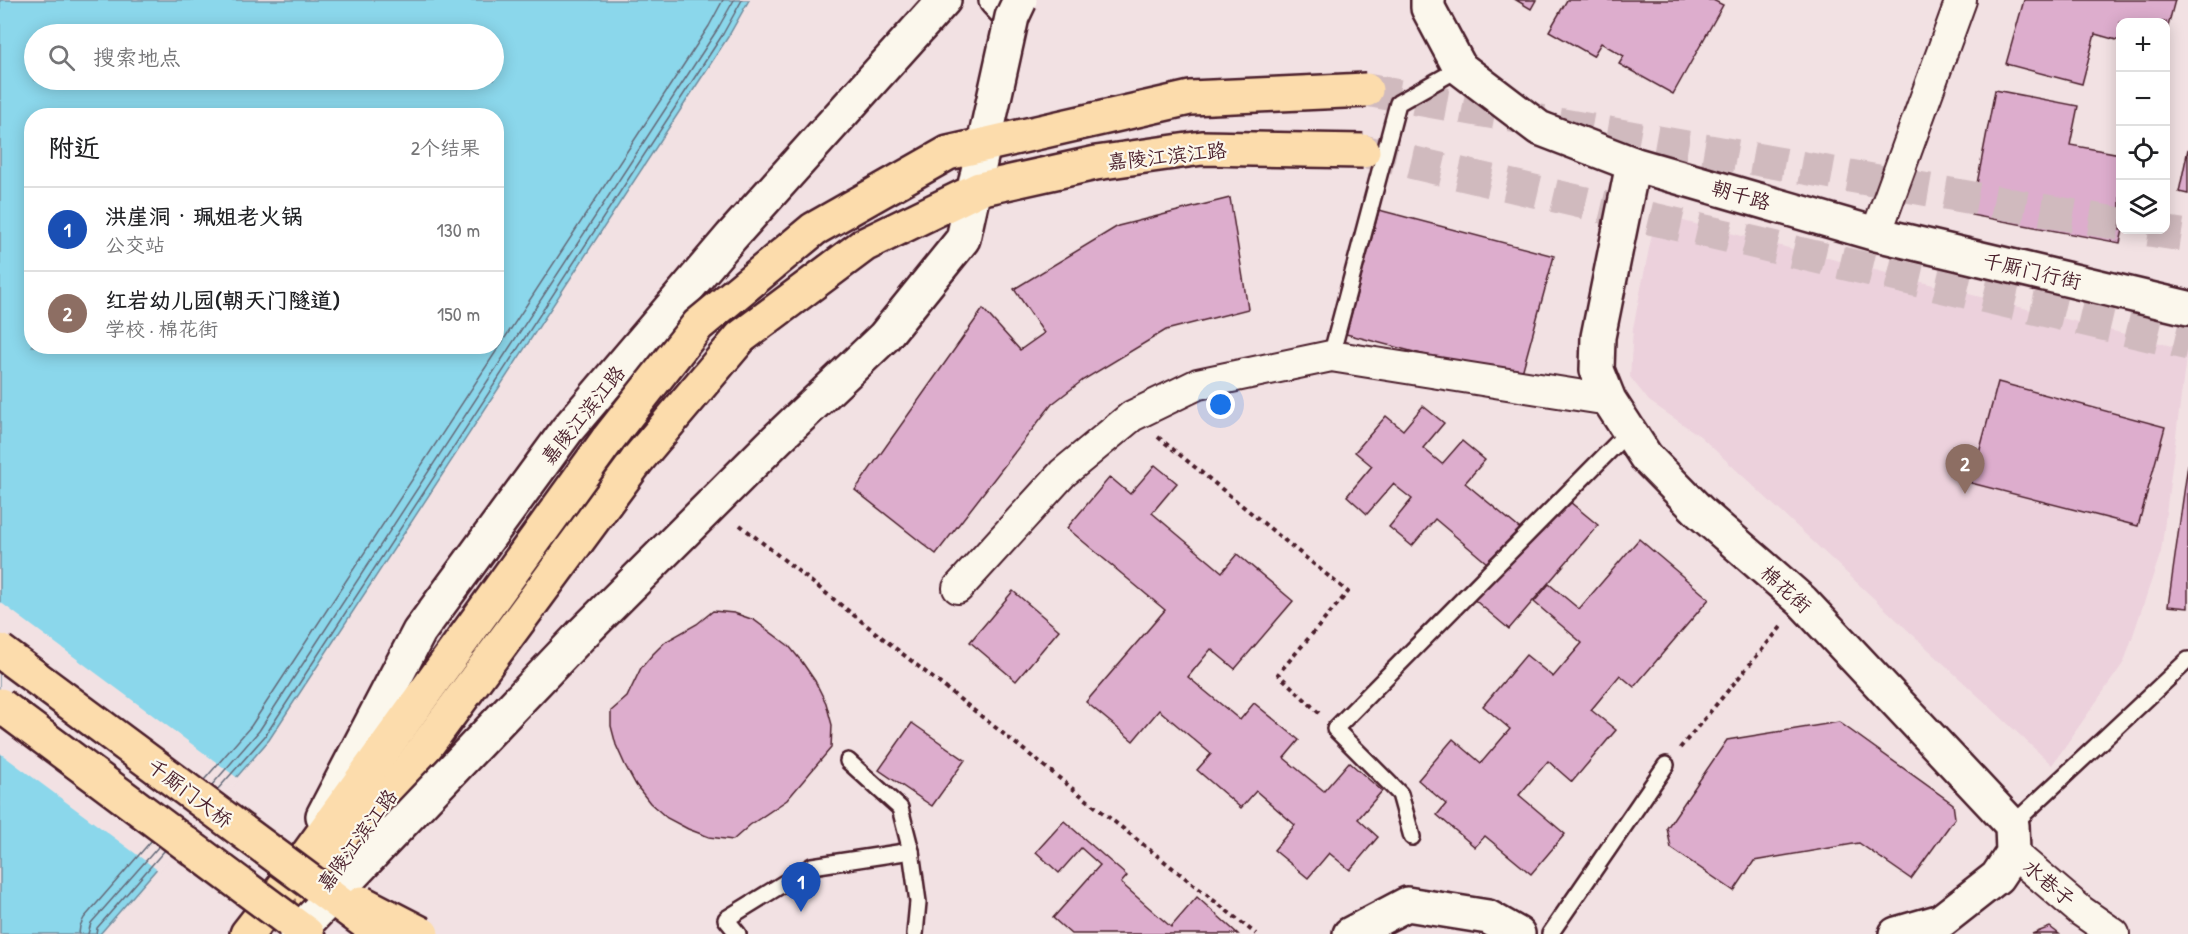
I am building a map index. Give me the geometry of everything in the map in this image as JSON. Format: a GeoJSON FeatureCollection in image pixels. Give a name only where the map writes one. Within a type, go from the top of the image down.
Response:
{"type":"FeatureCollection","features":[{"type":"Feature","properties":{"kind":"main road","name":"朝千路"},"geometry":{"type":"LineString","coordinates":[[1428,0],[1428,8],[1460,68],[1539,128],[1633,164],[1876,234]]}},
{"type":"Feature","properties":{"kind":"main road","name":"嘉陵江滨江路"},"geometry":{"type":"LineString","coordinates":[[287,872],[419,632],[567,430],[731,237],[948,2]]}},
{"type":"Feature","properties":{"kind":"main road","name":"嘉陵江滨江路"},"geometry":{"type":"LineString","coordinates":[[296,934],[581,635],[777,439],[884,338],[963,239],[1009,6]]}},
{"type":"Feature","properties":{"kind":"main road","name":"嘉陵江滨江路"},"geometry":{"type":"LineString","coordinates":[[247,934],[287,872],[608,439],[698,325],[813,229],[948,153],[1190,98],[1366,90]]}},
{"type":"Feature","properties":{"kind":"main road","name":"嘉陵江滨江路"},"geometry":{"type":"LineString","coordinates":[[288,934],[646,450],[741,337],[864,245],[979,189],[1096,164],[1202,148],[1363,151]]}},
{"type":"Feature","properties":{"kind":"main road","name":"棉花街"},"geometry":{"type":"LineString","coordinates":[[1633,164],[1598,337],[1598,370],[1609,400],[1646,458],[1700,512],[1802,601],[2012,839]]}},
{"type":"Feature","properties":{"kind":"main road","name":"千厮门行街"},"geometry":{"type":"LineString","coordinates":[[1876,234],[2188,308]]}},
{"type":"Feature","properties":{"kind":"main road","name":"千厮门大桥"},"geometry":{"type":"LineString","coordinates":[[0,651],[287,872],[381,934]]}},
{"type":"Feature","properties":{"kind":"main road"},"geometry":{"type":"LineString","coordinates":[[0,705],[307,934]]}},
{"type":"Feature","properties":{"kind":"main road"},"geometry":{"type":"LineString","coordinates":[[1896,934],[1941,921],[1997,877],[2012,839]]}},
{"type":"Feature","properties":{"kind":"main road"},"geometry":{"type":"LineString","coordinates":[[287,872],[422,934]]}},
{"type":"Feature","properties":{"kind":"main road"},"geometry":{"type":"LineString","coordinates":[[1350,934],[1407,904],[1488,917],[1518,934]]}},
{"type":"Feature","properties":{"kind":"street"},"geometry":{"type":"LineString","coordinates":[[1876,234],[1961,0]]}},
{"type":"Feature","properties":{"kind":"street"},"geometry":{"type":"LineString","coordinates":[[958,588],[1063,473],[1132,416],[1198,384],[1331,356],[1609,400]]}},
{"type":"Feature","properties":{"kind":"street","name":"水巷子"},"geometry":{"type":"LineString","coordinates":[[2012,839],[2082,911],[2114,934]]}},
{"type":"Feature","properties":{"kind":"lane"},"geometry":{"type":"LineString","coordinates":[[1331,356],[1398,103],[1460,68]]}},
{"type":"Feature","properties":{"kind":"lane"},"geometry":{"type":"LineString","coordinates":[[1412,837],[1400,794],[1335,729],[1629,431]]}},
{"type":"Feature","properties":{"kind":"lane"},"geometry":{"type":"LineString","coordinates":[[2012,839],[2188,660]]}},
{"type":"Feature","properties":{"kind":"lane"},"geometry":{"type":"LineString","coordinates":[[848,761],[900,808],[918,902],[915,934]]}},
{"type":"Feature","properties":{"kind":"lane"},"geometry":{"type":"LineString","coordinates":[[1550,934],[1666,765]]}},
{"type":"Feature","properties":{"kind":"lane"},"geometry":{"type":"LineString","coordinates":[[738,934],[726,919],[812,866],[910,851]]}},
{"type":"Feature","properties":{"kind":"path"},"geometry":{"type":"LineString","coordinates":[[1132,416],[1348,592],[1278,674],[1335,729]]}},
{"type":"Feature","properties":{"kind":"path"},"geometry":{"type":"LineString","coordinates":[[740,524],[1256,934]]}},
{"type":"Feature","properties":{"kind":"path"},"geometry":{"type":"LineString","coordinates":[[1666,765],[1802,601]]}},
{"type":"Feature","properties":{"kind":"shaded area"},"geometry":{"type":"Polygon","coordinates":[[[1656,214],[2187,350],[2161,552],[2124,662],[2052,765],[1700,436],[1649,401],[1630,377],[1633,328],[1656,214]]]}},
{"type":"Feature","properties":{"kind":"water"},"geometry":{"type":"Polygon","coordinates":[[[0,0],[749,0],[728,37],[269,740],[100,934],[0,934],[0,0]]]}},
{"type":"Feature","properties":{"kind":"pier"},"geometry":{"type":"Polygon","coordinates":[[[0,602],[239,779],[159,871],[0,753],[0,602]]]}},
{"type":"Feature","properties":{"kind":"building"},"geometry":{"type":"Polygon","coordinates":[[[1516,0],[1536,0],[1531,9],[1516,0]]]}},
{"type":"Feature","properties":{"kind":"building"},"geometry":{"type":"Polygon","coordinates":[[[1567,0],[1713,0],[1723,5],[1673,94],[1619,64],[1624,56],[1601,43],[1593,56],[1549,31],[1567,0]]]}},
{"type":"Feature","properties":{"kind":"building"},"geometry":{"type":"Polygon","coordinates":[[[2024,0],[2175,0],[2170,19],[2116,18],[2116,40],[2095,34],[2082,84],[2006,64],[2024,0]]]}},
{"type":"Feature","properties":{"kind":"building"},"geometry":{"type":"Polygon","coordinates":[[[1995,90],[2078,106],[2070,145],[2116,153],[2116,234],[2122,234],[2120,243],[1971,215],[1995,90]]]}},
{"type":"Feature","properties":{"kind":"building"},"geometry":{"type":"Polygon","coordinates":[[[2188,149],[2188,194],[2179,192],[2188,149]]]}},
{"type":"Feature","properties":{"kind":"building"},"geometry":{"type":"Polygon","coordinates":[[[1230,198],[1248,309],[1166,330],[1083,380],[1052,404],[936,554],[855,490],[983,309],[1020,350],[1044,333],[1014,289],[1118,226],[1230,198]]]}},
{"type":"Feature","properties":{"kind":"building"},"geometry":{"type":"Polygon","coordinates":[[[1379,210],[1554,256],[1520,380],[1346,334],[1379,210]]]}},
{"type":"Feature","properties":{"kind":"building"},"geometry":{"type":"Polygon","coordinates":[[[1998,382],[2165,427],[2138,526],[1971,483],[1998,382]]]}},
{"type":"Feature","properties":{"kind":"building"},"geometry":{"type":"Polygon","coordinates":[[[1423,406],[1444,423],[1423,448],[1442,464],[1462,441],[1485,460],[1465,483],[1525,533],[1559,493],[1598,525],[1509,629],[1471,597],[1494,569],[1435,519],[1412,546],[1389,527],[1412,499],[1393,484],[1367,514],[1347,496],[1372,466],[1355,452],[1386,416],[1403,430],[1423,406]]]}},
{"type":"Feature","properties":{"kind":"building"},"geometry":{"type":"Polygon","coordinates":[[[2188,464],[2188,608],[2168,606],[2188,464]]]}},
{"type":"Feature","properties":{"kind":"building"},"geometry":{"type":"Polygon","coordinates":[[[1155,465],[1177,483],[1152,513],[1222,572],[1237,554],[1293,601],[1235,669],[1211,649],[1188,677],[1240,720],[1254,703],[1299,740],[1284,758],[1324,791],[1349,762],[1382,791],[1358,819],[1378,837],[1350,870],[1329,853],[1308,878],[1274,850],[1295,825],[1256,791],[1241,808],[1197,770],[1211,754],[1159,710],[1133,741],[1086,702],[1165,610],[1067,528],[1110,477],[1130,494],[1155,465]]]}},
{"type":"Feature","properties":{"kind":"building"},"geometry":{"type":"Polygon","coordinates":[[[1639,539],[1709,599],[1634,687],[1620,675],[1591,710],[1616,730],[1572,782],[1548,761],[1519,795],[1565,834],[1531,874],[1485,836],[1475,847],[1437,815],[1446,804],[1418,780],[1453,739],[1481,763],[1510,729],[1483,706],[1526,655],[1553,677],[1582,643],[1534,602],[1549,584],[1579,609],[1639,539]]]}},
{"type":"Feature","properties":{"kind":"building"},"geometry":{"type":"Polygon","coordinates":[[[1013,591],[1059,630],[1016,681],[970,642],[1013,591]]]}},
{"type":"Feature","properties":{"kind":"building"},"geometry":{"type":"Polygon","coordinates":[[[713,611],[734,613],[754,620],[789,646],[815,681],[826,703],[832,725],[831,748],[787,800],[750,825],[733,840],[709,837],[688,829],[667,818],[650,803],[636,785],[625,765],[611,726],[611,711],[627,697],[641,668],[652,655],[665,642],[697,624],[713,611]]]}},
{"type":"Feature","properties":{"kind":"building"},"geometry":{"type":"Polygon","coordinates":[[[1839,722],[1953,804],[1955,818],[1911,879],[1859,843],[1754,861],[1734,891],[1671,848],[1667,828],[1727,740],[1839,722]]]}},
{"type":"Feature","properties":{"kind":"building"},"geometry":{"type":"Polygon","coordinates":[[[912,723],[965,760],[932,806],[879,770],[912,723]]]}},
{"type":"Feature","properties":{"kind":"building"},"geometry":{"type":"Polygon","coordinates":[[[1064,821],[1127,876],[1121,883],[1171,927],[1197,897],[1238,934],[1071,934],[1053,918],[1100,865],[1081,848],[1059,873],[1036,852],[1064,821]]]}},
{"type":"Feature","properties":{"kind":"building"},"geometry":{"type":"Polygon","coordinates":[[[2050,927],[2059,934],[2032,934],[2050,927]]]}},
{"type":"Feature","properties":{"kind":"tunnel"},"geometry":{"type":"LineString","coordinates":[[1366,90],[2116,223]]}},
{"type":"Feature","properties":{"kind":"tunnel"},"geometry":{"type":"LineString","coordinates":[[1363,151],[2188,344]]}},
{"type":"Feature","properties":{"kind":"tunnel"},"geometry":{"type":"LineString","coordinates":[[2170,233],[2188,236]]}},
{"type":"Feature","properties":{"kind":"railway"},"geometry":{"type":"LineString","coordinates":[[0,666],[361,934]]}},
{"type":"Feature","properties":{"kind":"railway"},"geometry":{"type":"LineString","coordinates":[[0,695],[323,934]]}},
{"type":"Feature","properties":{"kind":"place","name":"红岩幼儿园(朝天门隧道)"},"geometry":{"type":"Point","coordinates":[1965,494]}},
{"type":"Feature","properties":{"kind":"place","name":"洪崖洞‧珮姐老火锅"},"geometry":{"type":"Point","coordinates":[801,912]}}]}
